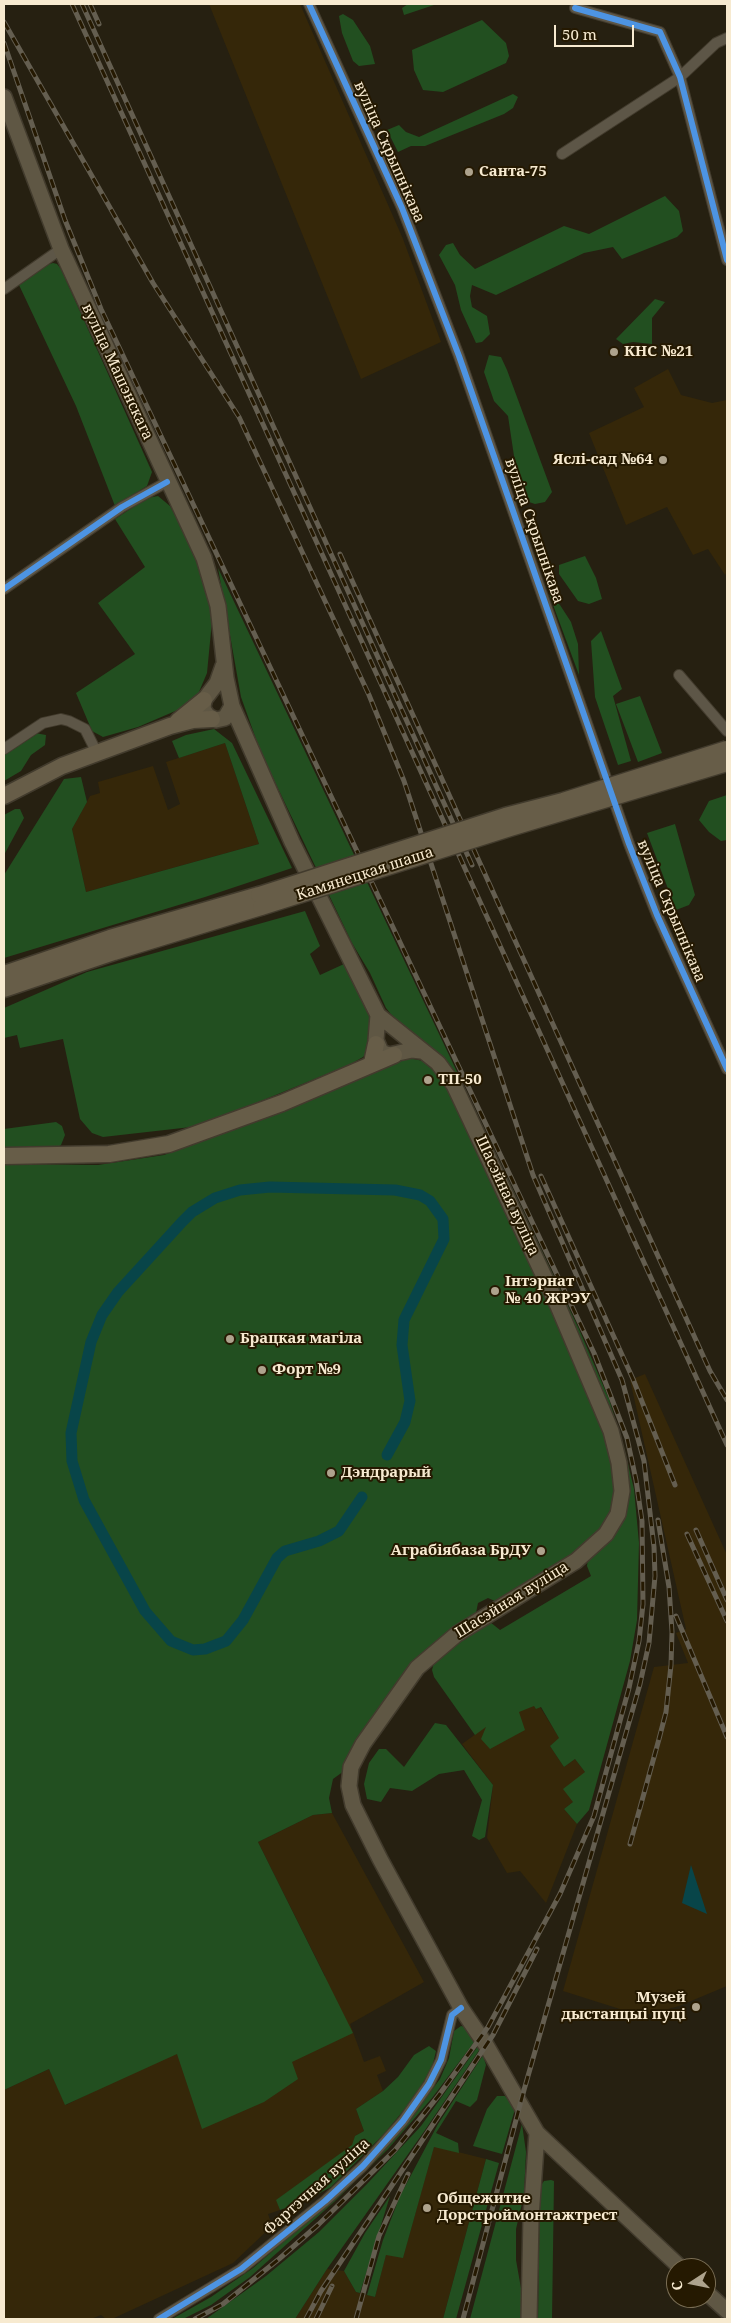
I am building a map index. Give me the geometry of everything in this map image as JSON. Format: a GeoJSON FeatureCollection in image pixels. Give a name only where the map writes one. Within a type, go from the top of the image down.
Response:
{"type":"FeatureCollection","features":[{"type":"Feature","properties":{"kind":"main road","name":"вуліца Машэнскага"},"geometry":{"type":"LineString","coordinates":[[4,97],[60,249],[209,571],[218,606],[231,702],[247,744]]}},
{"type":"Feature","properties":{"kind":"main road","name":"вуліца Машэнскага"},"geometry":{"type":"LineString","coordinates":[[207,696],[222,671],[223,647]]}},
{"type":"Feature","properties":{"kind":"main road"},"geometry":{"type":"LineString","coordinates":[[4,796],[62,766],[170,726],[193,720],[216,719],[228,715],[231,702],[223,692],[207,696],[189,714],[170,726]]}},
{"type":"Feature","properties":{"kind":"main road"},"geometry":{"type":"LineString","coordinates":[[207,696],[205,713],[236,728],[247,744],[292,842],[378,1015],[372,1063]]}},
{"type":"Feature","properties":{"kind":"main road","name":"Камянецкая шаша"},"geometry":{"type":"LineString","coordinates":[[4,989],[505,816],[727,749]]}},
{"type":"Feature","properties":{"kind":"main road","name":"Камянецкая шаша"},"geometry":{"type":"LineString","coordinates":[[4,974],[110,938],[260,901],[727,763]]}},
{"type":"Feature","properties":{"kind":"main road","name":"Шасэйная вуліца"},"geometry":{"type":"LineString","coordinates":[[378,1015],[438,1063],[454,1085],[558,1306],[605,1416],[615,1447],[622,1491],[618,1514],[613,1525],[587,1552],[457,1634],[417,1668],[368,1736],[351,1767],[350,1795],[359,1820],[461,2008],[502,2072],[537,2133]]}},
{"type":"Feature","properties":{"kind":"main road"},"geometry":{"type":"LineString","coordinates":[[387,1027],[399,1030],[404,1046],[396,1054],[385,1054],[376,1040],[387,1027]]}},
{"type":"Feature","properties":{"kind":"main road"},"geometry":{"type":"LineString","coordinates":[[4,1156],[109,1154],[162,1146],[282,1103],[396,1054],[412,1050],[421,1051]]}},
{"type":"Feature","properties":{"kind":"main road"},"geometry":{"type":"LineString","coordinates":[[537,2133],[670,2258]]}},
{"type":"Feature","properties":{"kind":"main road"},"geometry":{"type":"LineString","coordinates":[[529,2319],[531,2217],[537,2133]]}},
{"type":"Feature","properties":{"kind":"main road"},"geometry":{"type":"LineString","coordinates":[[716,2301],[727,2311]]}},
{"type":"Feature","properties":{"kind":"street","name":"вуліца Скрыпнікава"},"geometry":{"type":"LineString","coordinates":[[309,4],[402,208],[459,356],[629,844],[657,915],[727,1069]]}},
{"type":"Feature","properties":{"kind":"street"},"geometry":{"type":"LineString","coordinates":[[575,8],[660,32],[680,77],[727,260]]}},
{"type":"Feature","properties":{"kind":"street"},"geometry":{"type":"LineString","coordinates":[[562,154],[680,77],[716,43],[727,38]]}},
{"type":"Feature","properties":{"kind":"street"},"geometry":{"type":"LineString","coordinates":[[4,289],[60,249]]}},
{"type":"Feature","properties":{"kind":"street"},"geometry":{"type":"LineString","coordinates":[[4,589],[122,507],[167,482]]}},
{"type":"Feature","properties":{"kind":"street"},"geometry":{"type":"LineString","coordinates":[[679,675],[727,732]]}},
{"type":"Feature","properties":{"kind":"street"},"geometry":{"type":"LineString","coordinates":[[4,749],[43,723],[61,719],[85,729],[96,753]]}},
{"type":"Feature","properties":{"kind":"street","name":"Фартэчная вуліца"},"geometry":{"type":"LineString","coordinates":[[159,2319],[241,2269],[325,2201],[363,2166],[403,2121],[430,2084],[441,2060],[452,2015],[461,2008]]}},
{"type":"Feature","properties":{"kind":"shaded area"},"geometry":{"type":"Polygon","coordinates":[[[209,4],[300,4],[403,239],[441,342],[361,379],[209,4]]]}},
{"type":"Feature","properties":{"kind":"shaded area","name":"Яслі-сад №64"},"geometry":{"type":"Polygon","coordinates":[[[668,369],[681,395],[712,403],[727,400],[727,572],[725,575],[708,549],[693,555],[667,507],[626,525],[589,433],[644,407],[634,388],[668,369]]]}},
{"type":"Feature","properties":{"kind":"shaded area"},"geometry":{"type":"Polygon","coordinates":[[[225,743],[259,844],[86,892],[72,829],[90,796],[100,793],[98,782],[153,766],[168,810],[180,804],[166,762],[225,743]]]}},
{"type":"Feature","properties":{"kind":"shaded area"},"geometry":{"type":"Polygon","coordinates":[[[645,1374],[727,1555],[727,1986],[679,2006],[642,2016],[563,1991],[654,1667],[688,1663],[676,1633],[686,1629],[630,1380],[645,1374]]]}},
{"type":"Feature","properties":{"kind":"shaded area"},"geometry":{"type":"Polygon","coordinates":[[[528,1696],[540,1707],[560,1739],[550,1746],[564,1767],[575,1759],[585,1772],[573,1802],[564,1809],[577,1824],[546,1903],[520,1871],[507,1873],[487,1838],[493,1785],[462,1744],[528,1696]]]}},
{"type":"Feature","properties":{"kind":"shaded area"},"geometry":{"type":"Polygon","coordinates":[[[332,1813],[424,1982],[350,2024],[364,2062],[380,2056],[386,2071],[377,2075],[383,2091],[356,2109],[364,2131],[355,2136],[353,2145],[277,2200],[280,2210],[268,2214],[272,2226],[233,2263],[112,2319],[106,2319],[101,2315],[91,2319],[4,2319],[4,2090],[49,2069],[66,2105],[325,1976],[258,1842],[313,1815],[332,1813]]]}},
{"type":"Feature","properties":{"kind":"shaded area"},"geometry":{"type":"Polygon","coordinates":[[[434,2146],[486,2159],[443,2319],[295,2319],[327,2269],[344,2271],[356,2292],[375,2297],[386,2254],[403,2257],[434,2146]]]}},
{"type":"Feature","properties":{"kind":"green space"},"geometry":{"type":"Polygon","coordinates":[[[408,4],[437,4],[404,15],[402,8],[408,4]]]}},
{"type":"Feature","properties":{"kind":"green space"},"geometry":{"type":"Polygon","coordinates":[[[343,14],[353,20],[370,46],[375,64],[359,66],[353,61],[342,33],[339,16],[343,14]]]}},
{"type":"Feature","properties":{"kind":"green space"},"geometry":{"type":"Polygon","coordinates":[[[482,20],[506,43],[509,56],[506,63],[443,92],[423,90],[414,70],[412,50],[482,20]]]}},
{"type":"Feature","properties":{"kind":"green space"},"geometry":{"type":"Polygon","coordinates":[[[513,94],[518,97],[513,108],[504,114],[425,146],[411,146],[398,152],[387,130],[399,125],[406,132],[419,137],[513,94]]]}},
{"type":"Feature","properties":{"kind":"green space"},"geometry":{"type":"Polygon","coordinates":[[[665,196],[679,211],[683,231],[677,237],[622,259],[613,247],[584,253],[496,295],[472,285],[470,296],[472,307],[487,316],[490,334],[482,342],[476,343],[461,310],[455,285],[439,255],[446,245],[453,243],[460,255],[475,269],[564,226],[589,234],[665,196]]]}},
{"type":"Feature","properties":{"kind":"green space"},"geometry":{"type":"Polygon","coordinates":[[[57,264],[61,269],[152,472],[147,486],[115,506],[76,406],[19,285],[46,265],[57,264]]]}},
{"type":"Feature","properties":{"kind":"green space"},"geometry":{"type":"Polygon","coordinates":[[[655,299],[665,302],[652,318],[652,344],[633,342],[623,344],[616,339],[655,299]]]}},
{"type":"Feature","properties":{"kind":"green space"},"geometry":{"type":"Polygon","coordinates":[[[489,355],[501,357],[507,370],[552,492],[545,502],[535,504],[529,502],[514,456],[508,416],[494,401],[484,372],[489,355]]]}},
{"type":"Feature","properties":{"kind":"green space"},"geometry":{"type":"Polygon","coordinates":[[[158,496],[170,506],[195,552],[210,597],[212,621],[207,673],[196,699],[187,706],[138,727],[103,737],[92,731],[76,693],[135,654],[98,603],[145,567],[115,519],[147,498],[158,496]]]}},
{"type":"Feature","properties":{"kind":"green space"},"geometry":{"type":"Polygon","coordinates":[[[585,556],[596,578],[602,599],[589,604],[578,601],[559,574],[559,565],[585,556]]]}},
{"type":"Feature","properties":{"kind":"green space"},"geometry":{"type":"Polygon","coordinates":[[[218,568],[579,1329],[609,1399],[624,1447],[634,1489],[639,1543],[637,1620],[630,1661],[589,1810],[577,1824],[564,1809],[573,1802],[563,1789],[585,1772],[575,1759],[564,1767],[550,1746],[559,1738],[541,1707],[536,1709],[534,1706],[519,1712],[525,1730],[490,1749],[481,1739],[486,1727],[475,1735],[434,1677],[432,1670],[434,1663],[456,1643],[490,1622],[500,1630],[591,1576],[587,1566],[588,1558],[627,1479],[482,1129],[454,1070],[442,1057],[401,1027],[386,1008],[370,973],[352,943],[261,753],[241,697],[218,568]]]}},
{"type":"Feature","properties":{"kind":"green space"},"geometry":{"type":"Polygon","coordinates":[[[549,594],[560,605],[571,622],[578,644],[579,675],[549,594]]]}},
{"type":"Feature","properties":{"kind":"green space"},"geometry":{"type":"Polygon","coordinates":[[[601,631],[622,689],[613,696],[631,761],[618,765],[595,697],[591,641],[601,631]]]}},
{"type":"Feature","properties":{"kind":"green space"},"geometry":{"type":"Polygon","coordinates":[[[640,696],[662,753],[638,762],[616,704],[640,696]]]}},
{"type":"Feature","properties":{"kind":"green space"},"geometry":{"type":"Polygon","coordinates":[[[214,729],[232,743],[292,868],[205,897],[4,958],[4,875],[64,779],[81,777],[87,802],[72,829],[86,892],[259,844],[225,743],[179,758],[172,741],[186,735],[214,729]]]}},
{"type":"Feature","properties":{"kind":"green space"},"geometry":{"type":"Polygon","coordinates":[[[35,733],[46,735],[45,745],[31,755],[21,771],[4,781],[4,754],[35,733]]]}},
{"type":"Feature","properties":{"kind":"green space"},"geometry":{"type":"Polygon","coordinates":[[[727,795],[727,840],[721,841],[709,832],[699,820],[709,801],[727,795]]]}},
{"type":"Feature","properties":{"kind":"green space"},"geometry":{"type":"Polygon","coordinates":[[[15,809],[20,809],[24,818],[4,855],[4,815],[15,809]]]}},
{"type":"Feature","properties":{"kind":"green space"},"geometry":{"type":"Polygon","coordinates":[[[675,824],[695,895],[689,905],[676,910],[647,833],[675,824]]]}},
{"type":"Feature","properties":{"kind":"green space"},"geometry":{"type":"Polygon","coordinates":[[[305,911],[320,946],[310,954],[320,975],[344,964],[372,1022],[368,1051],[363,1057],[349,1065],[200,1126],[103,1137],[92,1133],[80,1119],[63,1039],[20,1048],[17,1035],[4,1038],[4,1008],[87,972],[305,911]]]}},
{"type":"Feature","properties":{"kind":"green space"},"geometry":{"type":"Polygon","coordinates":[[[404,1057],[423,1061],[445,1081],[556,1315],[608,1440],[616,1482],[613,1516],[589,1546],[497,1602],[488,1598],[478,1603],[476,1613],[453,1629],[344,1771],[333,1779],[329,1798],[332,1813],[313,1815],[258,1842],[353,2033],[292,2062],[298,2079],[264,2102],[202,2129],[177,2054],[65,2105],[49,2069],[4,2090],[4,1164],[98,1165],[164,1155],[321,1095],[404,1057]]]}},
{"type":"Feature","properties":{"kind":"green space"},"geometry":{"type":"Polygon","coordinates":[[[56,1122],[62,1126],[65,1135],[61,1145],[56,1148],[4,1148],[4,1129],[56,1122]]]}},
{"type":"Feature","properties":{"kind":"green space"},"geometry":{"type":"Polygon","coordinates":[[[435,1723],[446,1725],[493,1785],[485,1837],[479,1840],[472,1836],[482,1800],[464,1770],[439,1774],[412,1791],[390,1788],[381,1802],[367,1799],[364,1784],[369,1763],[379,1749],[386,1749],[404,1767],[435,1723]]]}},
{"type":"Feature","properties":{"kind":"green space"},"geometry":{"type":"Polygon","coordinates":[[[461,2026],[465,2027],[475,2041],[432,2098],[388,2149],[334,2202],[250,2277],[211,2305],[183,2319],[172,2319],[211,2297],[253,2268],[326,2205],[406,2124],[440,2079],[449,2058],[454,2031],[461,2026]]]}},
{"type":"Feature","properties":{"kind":"green space"},"geometry":{"type":"Polygon","coordinates":[[[429,2046],[436,2051],[432,2068],[413,2099],[384,2134],[331,2187],[307,2200],[280,2210],[276,2200],[352,2145],[355,2136],[364,2131],[356,2109],[383,2091],[398,2077],[414,2055],[429,2046]]]}},
{"type":"Feature","properties":{"kind":"green space"},"geometry":{"type":"Polygon","coordinates":[[[478,2046],[480,2049],[327,2269],[295,2319],[206,2319],[266,2276],[319,2232],[367,2184],[421,2126],[478,2046]]]}},
{"type":"Feature","properties":{"kind":"green space"},"geometry":{"type":"Polygon","coordinates":[[[483,2055],[486,2065],[477,2100],[470,2107],[456,2101],[436,2133],[458,2143],[459,2153],[434,2147],[403,2258],[386,2255],[375,2297],[367,2295],[383,2240],[400,2196],[438,2124],[483,2055]]]}},
{"type":"Feature","properties":{"kind":"green space"},"geometry":{"type":"Polygon","coordinates":[[[497,2096],[505,2096],[515,2109],[502,2154],[473,2146],[487,2109],[497,2096]]]}},
{"type":"Feature","properties":{"kind":"green space"},"geometry":{"type":"Polygon","coordinates":[[[522,2124],[526,2152],[524,2195],[516,2229],[516,2260],[522,2294],[522,2319],[470,2319],[522,2124]]]}},
{"type":"Feature","properties":{"kind":"green space"},"geometry":{"type":"Polygon","coordinates":[[[486,2159],[499,2163],[456,2319],[443,2319],[486,2159]]]}},
{"type":"Feature","properties":{"kind":"green space"},"geometry":{"type":"Polygon","coordinates":[[[544,2181],[554,2181],[552,2319],[538,2319],[540,2187],[544,2181]]]}},
{"type":"Feature","properties":{"kind":"green space"},"geometry":{"type":"Polygon","coordinates":[[[390,2196],[360,2293],[356,2292],[344,2271],[365,2233],[390,2196]]]}},
{"type":"Feature","properties":{"kind":"water"},"geometry":{"type":"Polygon","coordinates":[[[691,1865],[707,1914],[682,1903],[691,1865]]]}},
{"type":"Feature","properties":{"kind":"waterway"},"geometry":{"type":"LineString","coordinates":[[362,1497],[339,1531],[319,1541],[285,1551],[277,1558],[243,1620],[226,1641],[205,1649],[193,1650],[171,1641],[145,1611],[84,1500],[72,1461],[71,1433],[91,1342],[102,1315],[118,1292],[182,1222],[192,1212],[215,1198],[240,1190],[270,1187],[395,1190],[420,1195],[430,1201],[443,1219],[444,1239],[404,1320],[402,1345],[410,1401],[405,1422],[387,1455]]}},
{"type":"Feature","properties":{"kind":"railway"},"geometry":{"type":"LineString","coordinates":[[72,4],[727,1445]]}},
{"type":"Feature","properties":{"kind":"railway"},"geometry":{"type":"LineString","coordinates":[[82,4],[472,865]]}},
{"type":"Feature","properties":{"kind":"railway"},"geometry":{"type":"LineString","coordinates":[[90,4],[99,24]]}},
{"type":"Feature","properties":{"kind":"railway"},"geometry":{"type":"LineString","coordinates":[[4,22],[153,283],[239,417],[369,695],[404,781],[533,1175],[622,1380],[644,1461],[654,1547],[655,1576],[649,1643],[640,1684],[524,2090],[463,2319]]}},
{"type":"Feature","properties":{"kind":"railway"},"geometry":{"type":"LineString","coordinates":[[4,43],[65,220],[101,309],[594,1353],[627,1438],[642,1521],[643,1604],[639,1641],[629,1688],[594,1816],[560,1894],[488,2027],[439,2095],[395,2150],[319,2224],[279,2259],[223,2304],[195,2319]]}},
{"type":"Feature","properties":{"kind":"railway"},"geometry":{"type":"LineString","coordinates":[[340,554],[710,1371],[727,1400]]}},
{"type":"Feature","properties":{"kind":"railway"},"geometry":{"type":"LineString","coordinates":[[541,1176],[633,1379],[675,1485]]}},
{"type":"Feature","properties":{"kind":"railway"},"geometry":{"type":"LineString","coordinates":[[630,1844],[666,1712],[671,1665],[672,1632],[669,1587],[658,1520]]}},
{"type":"Feature","properties":{"kind":"railway"},"geometry":{"type":"LineString","coordinates":[[696,1530],[727,1600]]}},
{"type":"Feature","properties":{"kind":"railway"},"geometry":{"type":"LineString","coordinates":[[687,1534],[727,1621]]}},
{"type":"Feature","properties":{"kind":"railway"},"geometry":{"type":"LineString","coordinates":[[676,1616],[727,1737]]}},
{"type":"Feature","properties":{"kind":"railway"},"geometry":{"type":"LineString","coordinates":[[306,2319],[321,2291],[493,2035],[537,1949]]}},
{"type":"Feature","properties":{"kind":"railway"},"geometry":{"type":"LineString","coordinates":[[356,2319],[379,2236],[408,2174]]}},
{"type":"Feature","properties":{"kind":"railway"},"geometry":{"type":"LineString","coordinates":[[316,2319],[332,2286]]}},
{"type":"Feature","properties":{"kind":"cycle path"},"geometry":{"type":"LineString","coordinates":[[309,4],[402,208],[459,356],[629,844],[657,915],[727,1069]]}},
{"type":"Feature","properties":{"kind":"cycle path"},"geometry":{"type":"LineString","coordinates":[[575,8],[660,32],[680,77],[727,260]]}},
{"type":"Feature","properties":{"kind":"cycle path"},"geometry":{"type":"LineString","coordinates":[[4,589],[122,507],[167,482]]}},
{"type":"Feature","properties":{"kind":"cycle path"},"geometry":{"type":"LineString","coordinates":[[159,2319],[241,2269],[325,2201],[363,2166],[403,2121],[429,2084],[441,2060],[452,2015],[461,2008]]}},
{"type":"Feature","properties":{"kind":"place","name":"Санта-75"},"geometry":{"type":"Point","coordinates":[469,172]}},
{"type":"Feature","properties":{"kind":"place","name":"КНС №21"},"geometry":{"type":"Point","coordinates":[614,352]}},
{"type":"Feature","properties":{"kind":"place","name":"Яслі-сад №64"},"geometry":{"type":"Point","coordinates":[663,460]}},
{"type":"Feature","properties":{"kind":"place","name":"ТП-50"},"geometry":{"type":"Point","coordinates":[428,1080]}},
{"type":"Feature","properties":{"kind":"place","name":"Інтэрнат № 40 ЖРЭУ"},"geometry":{"type":"Point","coordinates":[495,1291]}},
{"type":"Feature","properties":{"kind":"place","name":"Брацкая магіла"},"geometry":{"type":"Point","coordinates":[230,1339]}},
{"type":"Feature","properties":{"kind":"place","name":"Форт №9"},"geometry":{"type":"Point","coordinates":[262,1370]}},
{"type":"Feature","properties":{"kind":"place","name":"Дэндрарый"},"geometry":{"type":"Point","coordinates":[331,1473]}},
{"type":"Feature","properties":{"kind":"place","name":"Аграбіябаза БрДУ"},"geometry":{"type":"Point","coordinates":[541,1551]}},
{"type":"Feature","properties":{"kind":"place","name":"Музей дыстанцыі пуці"},"geometry":{"type":"Point","coordinates":[696,2007]}},
{"type":"Feature","properties":{"kind":"place","name":"Общежитие Дорстроймонтажтрест"},"geometry":{"type":"Point","coordinates":[427,2208]}}]}
